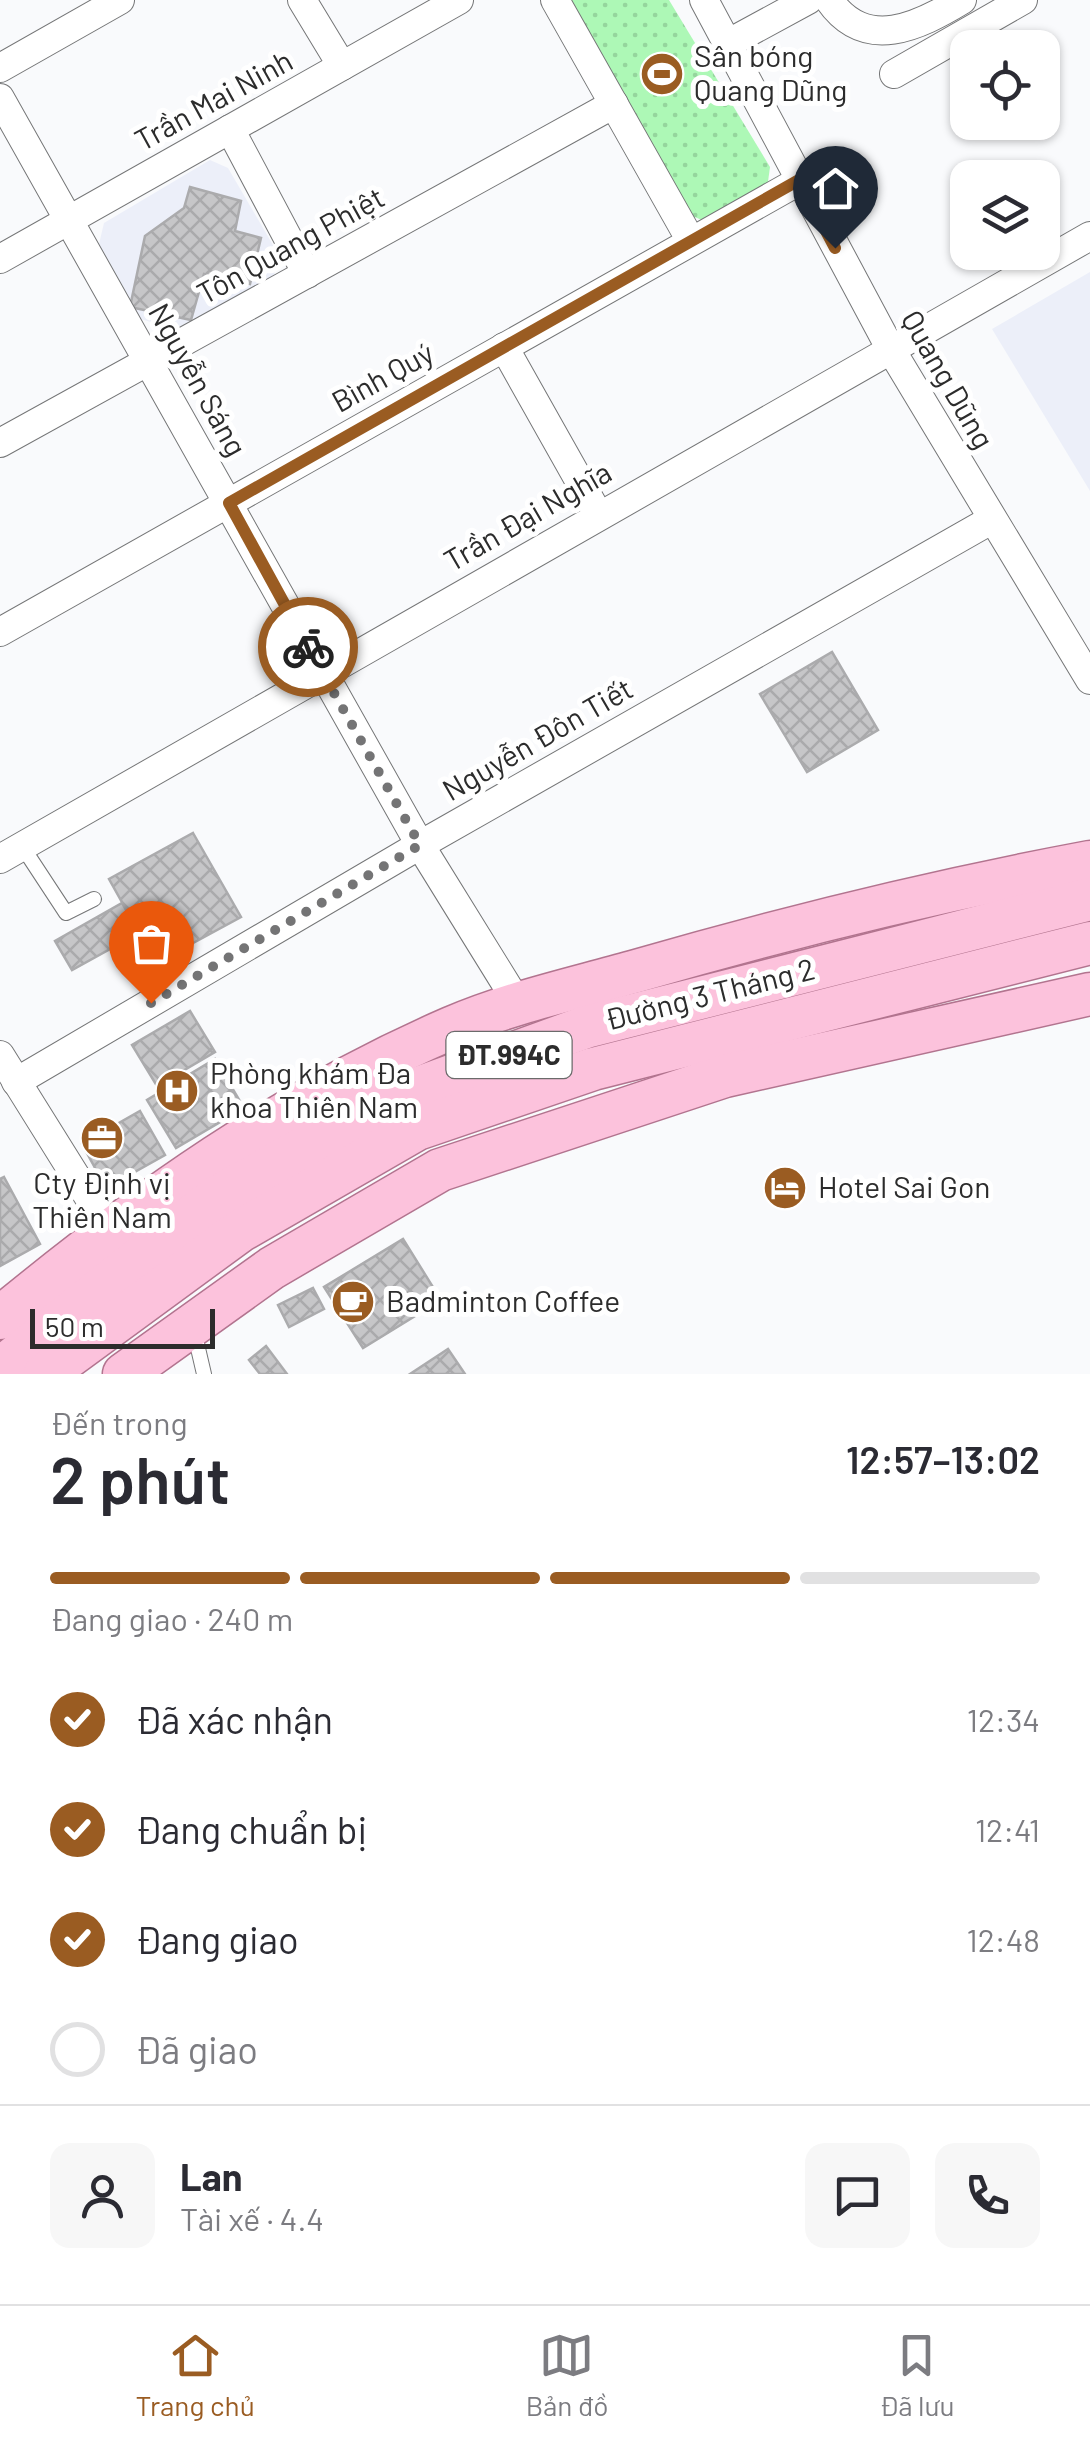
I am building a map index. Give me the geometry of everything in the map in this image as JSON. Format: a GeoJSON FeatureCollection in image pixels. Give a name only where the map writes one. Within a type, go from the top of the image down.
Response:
{"type":"FeatureCollection","features":[{"type":"Feature","properties":{"kind":"main road","name":"Đường 3 Tháng 2"},"geometry":{"type":"LineString","coordinates":[[0,1318],[108,1228],[276,1116],[453,1027],[519,1005],[926,892],[1090,862]]}},
{"type":"Feature","properties":{"kind":"main road","name":"Đường 3 Tháng 2"},"geometry":{"type":"LineString","coordinates":[[0,1369],[214,1199],[391,1098],[586,1027],[1090,899]]}},
{"type":"Feature","properties":{"kind":"main road","name":"Đường 3 Tháng 2"},"geometry":{"type":"LineString","coordinates":[[45,1374],[240,1231],[417,1129],[593,1068],[1090,943]]}},
{"type":"Feature","properties":{"kind":"main road","name":"ĐT.994C"},"geometry":{"type":"LineString","coordinates":[[124,1374],[192,1322],[370,1208],[440,1170],[724,1076],[1090,994]]}},
{"type":"Feature","properties":{"kind":"main road"},"geometry":{"type":"LineString","coordinates":[[345,1171],[370,1208]]}},
{"type":"Feature","properties":{"kind":"street"},"geometry":{"type":"LineString","coordinates":[[0,68],[120,0]]}},
{"type":"Feature","properties":{"kind":"street"},"geometry":{"type":"LineString","coordinates":[[302,0],[342,66]]}},
{"type":"Feature","properties":{"kind":"street","name":"Trần Mai Ninh"},"geometry":{"type":"LineString","coordinates":[[0,259],[460,0]]}},
{"type":"Feature","properties":{"kind":"street"},"geometry":{"type":"LineString","coordinates":[[555,0],[691,241]]}},
{"type":"Feature","properties":{"kind":"street","name":"Quang Dũng"},"geometry":{"type":"LineString","coordinates":[[704,0],[890,348],[1090,680]]}},
{"type":"Feature","properties":{"kind":"street"},"geometry":{"type":"LineString","coordinates":[[727,44],[808,0]]}},
{"type":"Feature","properties":{"kind":"street"},"geometry":{"type":"LineString","coordinates":[[829,0],[856,25],[887,31],[917,27],[962,0]]}},
{"type":"Feature","properties":{"kind":"street"},"geometry":{"type":"LineString","coordinates":[[894,74],[1023,0]]}},
{"type":"Feature","properties":{"kind":"street","name":"Nguyễn Sáng"},"geometry":{"type":"LineString","coordinates":[[0,98],[420,845],[519,1005]]}},
{"type":"Feature","properties":{"kind":"street","name":"Tôn Quang Phiệt"},"geometry":{"type":"LineString","coordinates":[[0,444],[614,104]]}},
{"type":"Feature","properties":{"kind":"street"},"geometry":{"type":"LineString","coordinates":[[230,129],[307,274]]}},
{"type":"Feature","properties":{"kind":"street","name":"Bình Quý"},"geometry":{"type":"LineString","coordinates":[[0,632],[799,180]]}},
{"type":"Feature","properties":{"kind":"street","name":"Trần Đại Nghĩa"},"geometry":{"type":"LineString","coordinates":[[11,852],[1090,236]]}},
{"type":"Feature","properties":{"kind":"street"},"geometry":{"type":"LineString","coordinates":[[504,348],[598,514]]}},
{"type":"Feature","properties":{"kind":"street","name":"Nguyễn Đôn Tiết"},"geometry":{"type":"LineString","coordinates":[[16,1082],[420,845],[991,520]]}},
{"type":"Feature","properties":{"kind":"street"},"geometry":{"type":"LineString","coordinates":[[0,1055],[108,1228]]}},
{"type":"Feature","properties":{"kind":"lane"},"geometry":{"type":"LineString","coordinates":[[11,852],[66,913],[94,899]]}},
{"type":"Feature","properties":{"kind":"lane"},"geometry":{"type":"LineString","coordinates":[[192,1322],[204,1374]]}},
{"type":"Feature","properties":{"kind":"shaded area"},"geometry":{"type":"Polygon","coordinates":[[[210,160],[228,168],[277,252],[274,277],[175,329],[137,318],[99,244],[104,223],[210,160]]]}},
{"type":"Feature","properties":{"kind":"shaded area"},"geometry":{"type":"Polygon","coordinates":[[[1090,272],[1090,491],[992,329],[1090,272]]]}},
{"type":"Feature","properties":{"kind":"green space"},"geometry":{"type":"Polygon","coordinates":[[[567,0],[669,0],[770,167],[767,189],[707,222],[687,214],[567,0]]]}},
{"type":"Feature","properties":{"kind":"building"},"geometry":{"type":"Polygon","coordinates":[[[190,187],[241,201],[235,231],[261,238],[250,284],[204,274],[191,320],[130,307],[145,236],[184,208],[190,187]]]}},
{"type":"Feature","properties":{"kind":"building"},"geometry":{"type":"Polygon","coordinates":[[[832,652],[878,730],[807,772],[760,694],[832,652]]]}},
{"type":"Feature","properties":{"kind":"building"},"geometry":{"type":"Polygon","coordinates":[[[193,833],[241,917],[156,963],[109,879],[193,833]]]}},
{"type":"Feature","properties":{"kind":"building"},"geometry":{"type":"Polygon","coordinates":[[[122,903],[139,933],[72,970],[55,941],[122,903]]]}},
{"type":"Feature","properties":{"kind":"building"},"geometry":{"type":"Polygon","coordinates":[[[190,1011],[215,1052],[157,1086],[132,1045],[190,1011]]]}},
{"type":"Feature","properties":{"kind":"building"},"geometry":{"type":"Polygon","coordinates":[[[215,1059],[244,1108],[176,1148],[147,1100],[215,1059]]]}},
{"type":"Feature","properties":{"kind":"building"},"geometry":{"type":"Polygon","coordinates":[[[140,1111],[165,1155],[106,1188],[82,1144],[140,1111]]]}},
{"type":"Feature","properties":{"kind":"building"},"geometry":{"type":"Polygon","coordinates":[[[4,1177],[40,1244],[0,1266],[0,1179],[4,1177]]]}},
{"type":"Feature","properties":{"kind":"building"},"geometry":{"type":"Polygon","coordinates":[[[403,1239],[441,1300],[363,1348],[324,1287],[403,1239]]]}},
{"type":"Feature","properties":{"kind":"building"},"geometry":{"type":"Polygon","coordinates":[[[313,1288],[324,1309],[289,1327],[278,1305],[313,1288]]]}},
{"type":"Feature","properties":{"kind":"building"},"geometry":{"type":"Polygon","coordinates":[[[266,1346],[287,1374],[260,1374],[249,1360],[266,1346]]]}},
{"type":"Feature","properties":{"kind":"building"},"geometry":{"type":"Polygon","coordinates":[[[448,1349],[465,1374],[410,1374],[448,1349]]]}},
{"type":"Feature","properties":{"kind":"way so far"},"geometry":{"type":"LineString","coordinates":[[151,1003],[420,845],[308,647]]}},
{"type":"Feature","properties":{"kind":"place","name":"Sân bóng Quang Dũng"},"geometry":{"type":"Point","coordinates":[662,74]}},
{"type":"Feature","properties":{"kind":"place","name":"Phòng khám Đa khoa Thiên Nam"},"geometry":{"type":"Point","coordinates":[177,1091]}},
{"type":"Feature","properties":{"kind":"place","name":"Cty Định vị Thiên Nam"},"geometry":{"type":"Point","coordinates":[102,1138]}},
{"type":"Feature","properties":{"kind":"place","name":"Hotel Sai Gon"},"geometry":{"type":"Point","coordinates":[785,1188]}},
{"type":"Feature","properties":{"kind":"place","name":"Badminton Coffee"},"geometry":{"type":"Point","coordinates":[353,1302]}},
{"type":"Feature","properties":{"kind":"route"},"geometry":{"type":"LineString","coordinates":[[308,647],[229,503],[799,180],[835,248]]}}]}
